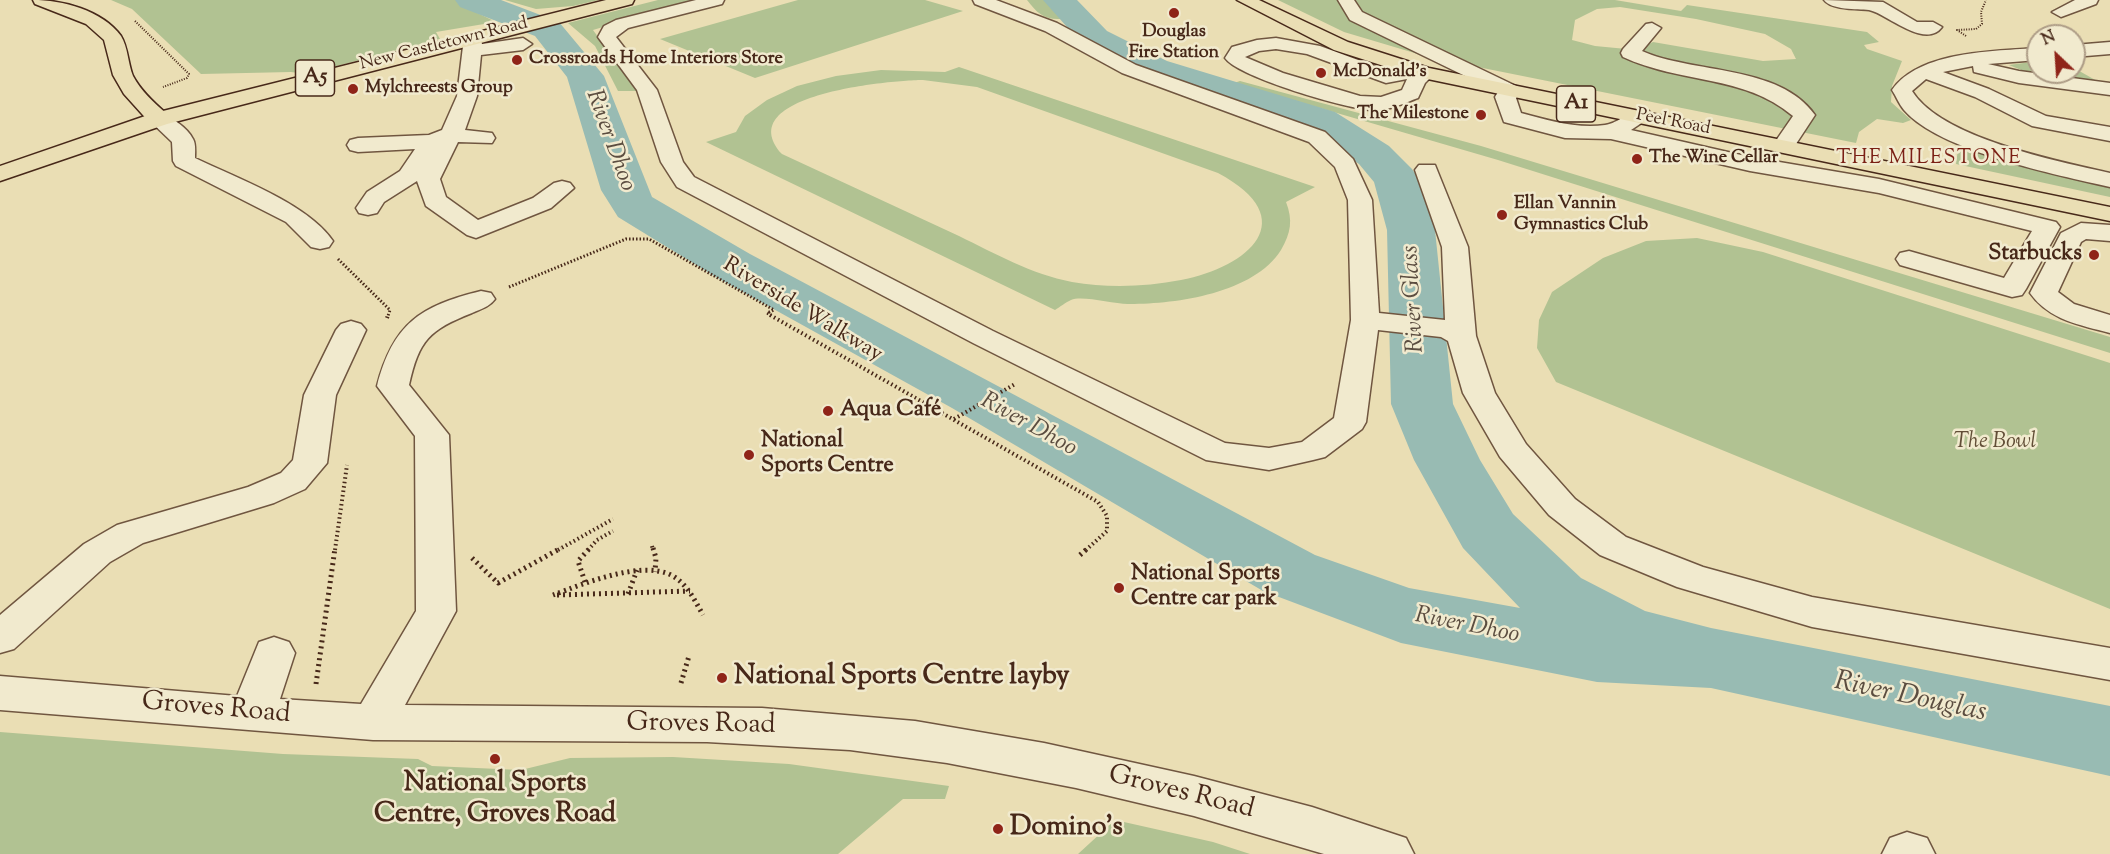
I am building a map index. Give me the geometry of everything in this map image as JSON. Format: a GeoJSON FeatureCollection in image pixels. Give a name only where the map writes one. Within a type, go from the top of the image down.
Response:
{"type":"FeatureCollection","features":[{"type":"Feature","properties":{"kind":"main road"},"geometry":{"type":"LineString","coordinates":[[41,0],[92,20],[113,38],[123,75],[134,94],[159,119]]}},
{"type":"Feature","properties":{"kind":"main road","name":"New Castletown Road"},"geometry":{"type":"LineString","coordinates":[[159,119],[472,45],[584,10],[626,0]]}},
{"type":"Feature","properties":{"kind":"main road","name":"Peel Road"},"geometry":{"type":"LineString","coordinates":[[1245,0],[1327,39],[1416,77],[1511,91],[1784,146],[1846,169]]}},
{"type":"Feature","properties":{"kind":"main road","name":"A5"},"geometry":{"type":"LineString","coordinates":[[0,174],[159,119]]}},
{"type":"Feature","properties":{"kind":"main road"},"geometry":{"type":"LineString","coordinates":[[1883,176],[2110,214]]}},
{"type":"Feature","properties":{"kind":"street"},"geometry":{"type":"LineString","coordinates":[[716,0],[622,24],[610,30],[607,37],[647,90],[672,162],[686,182],[983,337],[1218,453],[1269,459],[1313,450],[1350,422],[1371,320],[1360,200],[1345,164],[1317,137],[1129,69],[1051,27],[981,0]]}},
{"type":"Feature","properties":{"kind":"street"},"geometry":{"type":"LineString","coordinates":[[1346,0],[1356,16],[1511,91],[1505,97],[1512,117],[1565,131],[1611,132],[1750,164],[1846,169],[1883,176],[2047,227],[2012,289],[1909,259]]}},
{"type":"Feature","properties":{"kind":"street"},"geometry":{"type":"LineString","coordinates":[[1832,0],[1883,7],[1913,27]]}},
{"type":"Feature","properties":{"kind":"street"},"geometry":{"type":"LineString","coordinates":[[2061,12],[2090,0]]}},
{"type":"Feature","properties":{"kind":"street"},"geometry":{"type":"LineString","coordinates":[[1892,27],[1933,27]]}},
{"type":"Feature","properties":{"kind":"street"},"geometry":{"type":"LineString","coordinates":[[1652,28],[1630,53],[1668,65],[1745,80],[1789,99],[1804,115],[1784,146]]}},
{"type":"Feature","properties":{"kind":"street"},"geometry":{"type":"LineString","coordinates":[[1327,39],[1294,47],[1253,52],[1247,57],[1257,65],[1299,79],[1340,97]]}},
{"type":"Feature","properties":{"kind":"street"},"geometry":{"type":"LineString","coordinates":[[368,208],[372,200],[383,190],[408,176],[440,138],[454,129],[467,96],[472,45],[523,44]]}},
{"type":"Feature","properties":{"kind":"street"},"geometry":{"type":"LineString","coordinates":[[1263,44],[1294,47],[1367,74],[1386,77],[1416,77],[1411,94],[1371,104],[1340,97],[1245,66],[1235,57],[1239,51],[1263,44]]}},
{"type":"Feature","properties":{"kind":"street"},"geometry":{"type":"LineString","coordinates":[[2086,50],[2110,48]]}},
{"type":"Feature","properties":{"kind":"street"},"geometry":{"type":"LineString","coordinates":[[2026,55],[1962,62],[1924,72],[1911,78],[1902,90],[1908,105],[1959,135],[1991,148],[2110,180]]}},
{"type":"Feature","properties":{"kind":"street"},"geometry":{"type":"LineString","coordinates":[[1962,62],[2019,77],[2110,89]]}},
{"type":"Feature","properties":{"kind":"street"},"geometry":{"type":"LineString","coordinates":[[1924,72],[1982,93],[2040,121],[2110,134]]}},
{"type":"Feature","properties":{"kind":"street"},"geometry":{"type":"LineString","coordinates":[[1611,132],[1641,116]]}},
{"type":"Feature","properties":{"kind":"street"},"geometry":{"type":"LineString","coordinates":[[159,119],[183,140],[184,161],[295,217],[320,241]]}},
{"type":"Feature","properties":{"kind":"street"},"geometry":{"type":"LineString","coordinates":[[440,138],[428,179],[435,201],[476,230],[542,203],[562,188]]}},
{"type":"Feature","properties":{"kind":"street"},"geometry":{"type":"LineString","coordinates":[[358,145],[440,138],[484,138]]}},
{"type":"Feature","properties":{"kind":"street"},"geometry":{"type":"LineString","coordinates":[[1426,170],[1455,247],[1454,333],[1479,393],[1512,450],[1562,507],[1613,546],[1691,577],[1812,612],[2110,664]]}},
{"type":"Feature","properties":{"kind":"street"},"geometry":{"type":"LineString","coordinates":[[2110,233],[2081,231],[2070,238],[2044,293],[2049,302],[2064,310],[2110,324]]}},
{"type":"Feature","properties":{"kind":"street"},"geometry":{"type":"LineString","coordinates":[[2070,291],[2110,303]]}},
{"type":"Feature","properties":{"kind":"street"},"geometry":{"type":"LineString","coordinates":[[373,722],[431,624],[436,611],[432,435],[393,386],[398,357],[408,338],[430,319],[481,298]]}},
{"type":"Feature","properties":{"kind":"street"},"geometry":{"type":"LineString","coordinates":[[1371,320],[1454,333]]}},
{"type":"Feature","properties":{"kind":"street"},"geometry":{"type":"LineString","coordinates":[[0,638],[97,553],[130,534],[261,495],[293,481],[310,463],[320,394],[351,330]]}},
{"type":"Feature","properties":{"kind":"street"},"geometry":{"type":"LineString","coordinates":[[253,713],[274,653]]}},
{"type":"Feature","properties":{"kind":"street","name":"Groves Road"},"geometry":{"type":"LineString","coordinates":[[0,693],[373,722],[693,723],[818,729],[912,739],[1017,756],[1163,787],[1258,812],[1389,854]]}},
{"type":"Feature","properties":{"kind":"path"},"geometry":{"type":"LineString","coordinates":[[1971,40],[1956,30],[1976,29],[1982,24],[1981,12],[1986,0]]}},
{"type":"Feature","properties":{"kind":"path"},"geometry":{"type":"LineString","coordinates":[[131,18],[189,74],[187,78],[171,85],[134,94]]}},
{"type":"Feature","properties":{"kind":"path","name":"Riverside Walkway"},"geometry":{"type":"LineString","coordinates":[[481,298],[626,239],[649,239],[774,310],[766,313],[1098,502],[1107,516],[1107,531],[1080,555]]}},
{"type":"Feature","properties":{"kind":"path"},"geometry":{"type":"LineString","coordinates":[[954,419],[1016,383]]}},
{"type":"Feature","properties":{"kind":"path"},"geometry":{"type":"LineString","coordinates":[[469,555],[498,583],[613,519]]}},
{"type":"Feature","properties":{"kind":"path"},"geometry":{"type":"LineString","coordinates":[[585,582],[578,561],[597,540],[613,531]]}},
{"type":"Feature","properties":{"kind":"path"},"geometry":{"type":"LineString","coordinates":[[652,546],[656,558],[655,572]]}},
{"type":"Feature","properties":{"kind":"path"},"geometry":{"type":"LineString","coordinates":[[628,594],[637,570]]}},
{"type":"Feature","properties":{"kind":"path"},"geometry":{"type":"LineString","coordinates":[[690,591],[553,595],[585,582],[637,570],[670,573],[690,591],[702,615]]}},
{"type":"Feature","properties":{"kind":"path"},"geometry":{"type":"LineString","coordinates":[[681,683],[689,657]]}},
{"type":"Feature","properties":{"kind":"green space"},"geometry":{"type":"Polygon","coordinates":[[[111,0],[460,0],[467,8],[496,22],[436,32],[440,39],[306,74],[291,72],[201,74],[132,9],[111,0]]]}},
{"type":"Feature","properties":{"kind":"green space"},"geometry":{"type":"Polygon","coordinates":[[[505,0],[599,0],[573,6],[536,9],[505,0]]]}},
{"type":"Feature","properties":{"kind":"green space"},"geometry":{"type":"Polygon","coordinates":[[[658,0],[693,0],[593,30],[637,91],[618,91],[595,46],[568,23],[658,0]]]}},
{"type":"Feature","properties":{"kind":"green space"},"geometry":{"type":"Polygon","coordinates":[[[798,0],[925,0],[963,11],[755,78],[660,39],[798,0]]]}},
{"type":"Feature","properties":{"kind":"green space"},"geometry":{"type":"Polygon","coordinates":[[[1027,0],[1045,0],[1061,19],[1041,15],[1027,0]]]}},
{"type":"Feature","properties":{"kind":"green space"},"geometry":{"type":"Polygon","coordinates":[[[1278,0],[1615,0],[1681,11],[1687,5],[1867,32],[1879,42],[1864,45],[1867,49],[1902,61],[1892,86],[1891,102],[1911,120],[1903,123],[1877,119],[1859,132],[1856,143],[1428,57],[1344,32],[1278,0]],[[1620,7],[1597,9],[1575,20],[1572,40],[1595,46],[1637,50],[1653,42],[1763,61],[1796,59],[1791,49],[1765,34],[1696,19],[1620,7]]]}},
{"type":"Feature","properties":{"kind":"green space"},"geometry":{"type":"Polygon","coordinates":[[[2026,63],[2026,72],[2009,65],[2026,63]]]}},
{"type":"Feature","properties":{"kind":"green space"},"geometry":{"type":"Polygon","coordinates":[[[959,67],[1315,187],[1286,202],[1290,215],[1287,238],[1269,265],[1253,277],[1234,286],[1170,302],[1124,304],[1076,299],[1055,310],[706,142],[736,132],[745,116],[767,100],[797,86],[836,76],[881,70],[945,72],[959,67]],[[923,80],[881,83],[821,94],[795,104],[777,117],[772,134],[782,154],[1014,263],[1072,282],[1126,286],[1181,280],[1206,274],[1228,264],[1245,253],[1257,239],[1262,224],[1258,207],[1244,190],[1218,173],[977,87],[923,80]]]}},
{"type":"Feature","properties":{"kind":"green space"},"geometry":{"type":"Polygon","coordinates":[[[2086,75],[2097,81],[2086,80],[2086,75]]]}},
{"type":"Feature","properties":{"kind":"green space"},"geometry":{"type":"Polygon","coordinates":[[[1240,81],[1481,146],[2110,337],[2110,353],[1498,160],[1234,83],[1240,81]]]}},
{"type":"Feature","properties":{"kind":"green space"},"geometry":{"type":"Polygon","coordinates":[[[1959,142],[2110,187],[2110,197],[1956,164],[1959,142]]]}},
{"type":"Feature","properties":{"kind":"green space","name":"The Bowl"},"geometry":{"type":"Polygon","coordinates":[[[1697,238],[1763,252],[2110,363],[2110,609],[1556,382],[1537,348],[1539,320],[1552,292],[1603,258],[1646,241],[1697,238]]]}},
{"type":"Feature","properties":{"kind":"green space"},"geometry":{"type":"Polygon","coordinates":[[[0,732],[283,754],[418,759],[432,766],[521,770],[570,758],[673,757],[789,764],[949,786],[945,799],[903,799],[838,854],[0,854],[0,732]]]}},
{"type":"Feature","properties":{"kind":"green space"},"geometry":{"type":"Polygon","coordinates":[[[1115,820],[1213,842],[1250,854],[1078,854],[1115,820]]]}},
{"type":"Feature","properties":{"kind":"waterway","name":"River Dhoo"},"geometry":{"type":"LineString","coordinates":[[471,0],[547,29],[585,76],[624,190],[635,207],[732,265],[973,395],[1289,573],[1401,615],[1597,652],[1711,658]]}},
{"type":"Feature","properties":{"kind":"waterway","name":"River Glass"},"geometry":{"type":"LineString","coordinates":[[1059,0],[1095,38],[1109,47],[1154,69],[1321,121],[1374,155],[1396,179],[1411,230],[1422,404],[1447,460],[1488,531],[1554,597],[1623,634],[1711,658]]}},
{"type":"Feature","properties":{"kind":"waterway","name":"River Douglas"},"geometry":{"type":"LineString","coordinates":[[1711,658],[2110,741]]}},
{"type":"Feature","properties":{"kind":"place","name":"Douglas Fire Station"},"geometry":{"type":"Point","coordinates":[1174,13]}},
{"type":"Feature","properties":{"kind":"place","name":"Crossroads Home Interiors Store"},"geometry":{"type":"Point","coordinates":[517,60]}},
{"type":"Feature","properties":{"kind":"place","name":"McDonald's"},"geometry":{"type":"Point","coordinates":[1321,73]}},
{"type":"Feature","properties":{"kind":"place","name":"Mylchreests Group"},"geometry":{"type":"Point","coordinates":[353,89]}},
{"type":"Feature","properties":{"kind":"place","name":"The Milestone"},"geometry":{"type":"Point","coordinates":[1481,115]}},
{"type":"Feature","properties":{"kind":"place","name":"The Wine Cellar"},"geometry":{"type":"Point","coordinates":[1637,159]}},
{"type":"Feature","properties":{"kind":"place","name":"Ellan Vannin Gymnastics Club"},"geometry":{"type":"Point","coordinates":[1502,215]}},
{"type":"Feature","properties":{"kind":"place","name":"Starbucks"},"geometry":{"type":"Point","coordinates":[2094,255]}},
{"type":"Feature","properties":{"kind":"place","name":"Aqua Café"},"geometry":{"type":"Point","coordinates":[828,411]}},
{"type":"Feature","properties":{"kind":"place","name":"National Sports Centre"},"geometry":{"type":"Point","coordinates":[749,455]}},
{"type":"Feature","properties":{"kind":"place","name":"National Sports Centre car park"},"geometry":{"type":"Point","coordinates":[1119,588]}},
{"type":"Feature","properties":{"kind":"place","name":"National Sports Centre layby"},"geometry":{"type":"Point","coordinates":[722,678]}},
{"type":"Feature","properties":{"kind":"place","name":"National Sports Centre, Groves Road"},"geometry":{"type":"Point","coordinates":[495,759]}},
{"type":"Feature","properties":{"kind":"place","name":"Domino's"},"geometry":{"type":"Point","coordinates":[998,829]}},
{"type":"Feature","properties":{"kind":"district","name":"THE MILESTONE"},"geometry":{"type":"Point","coordinates":[1929,160]}}]}
